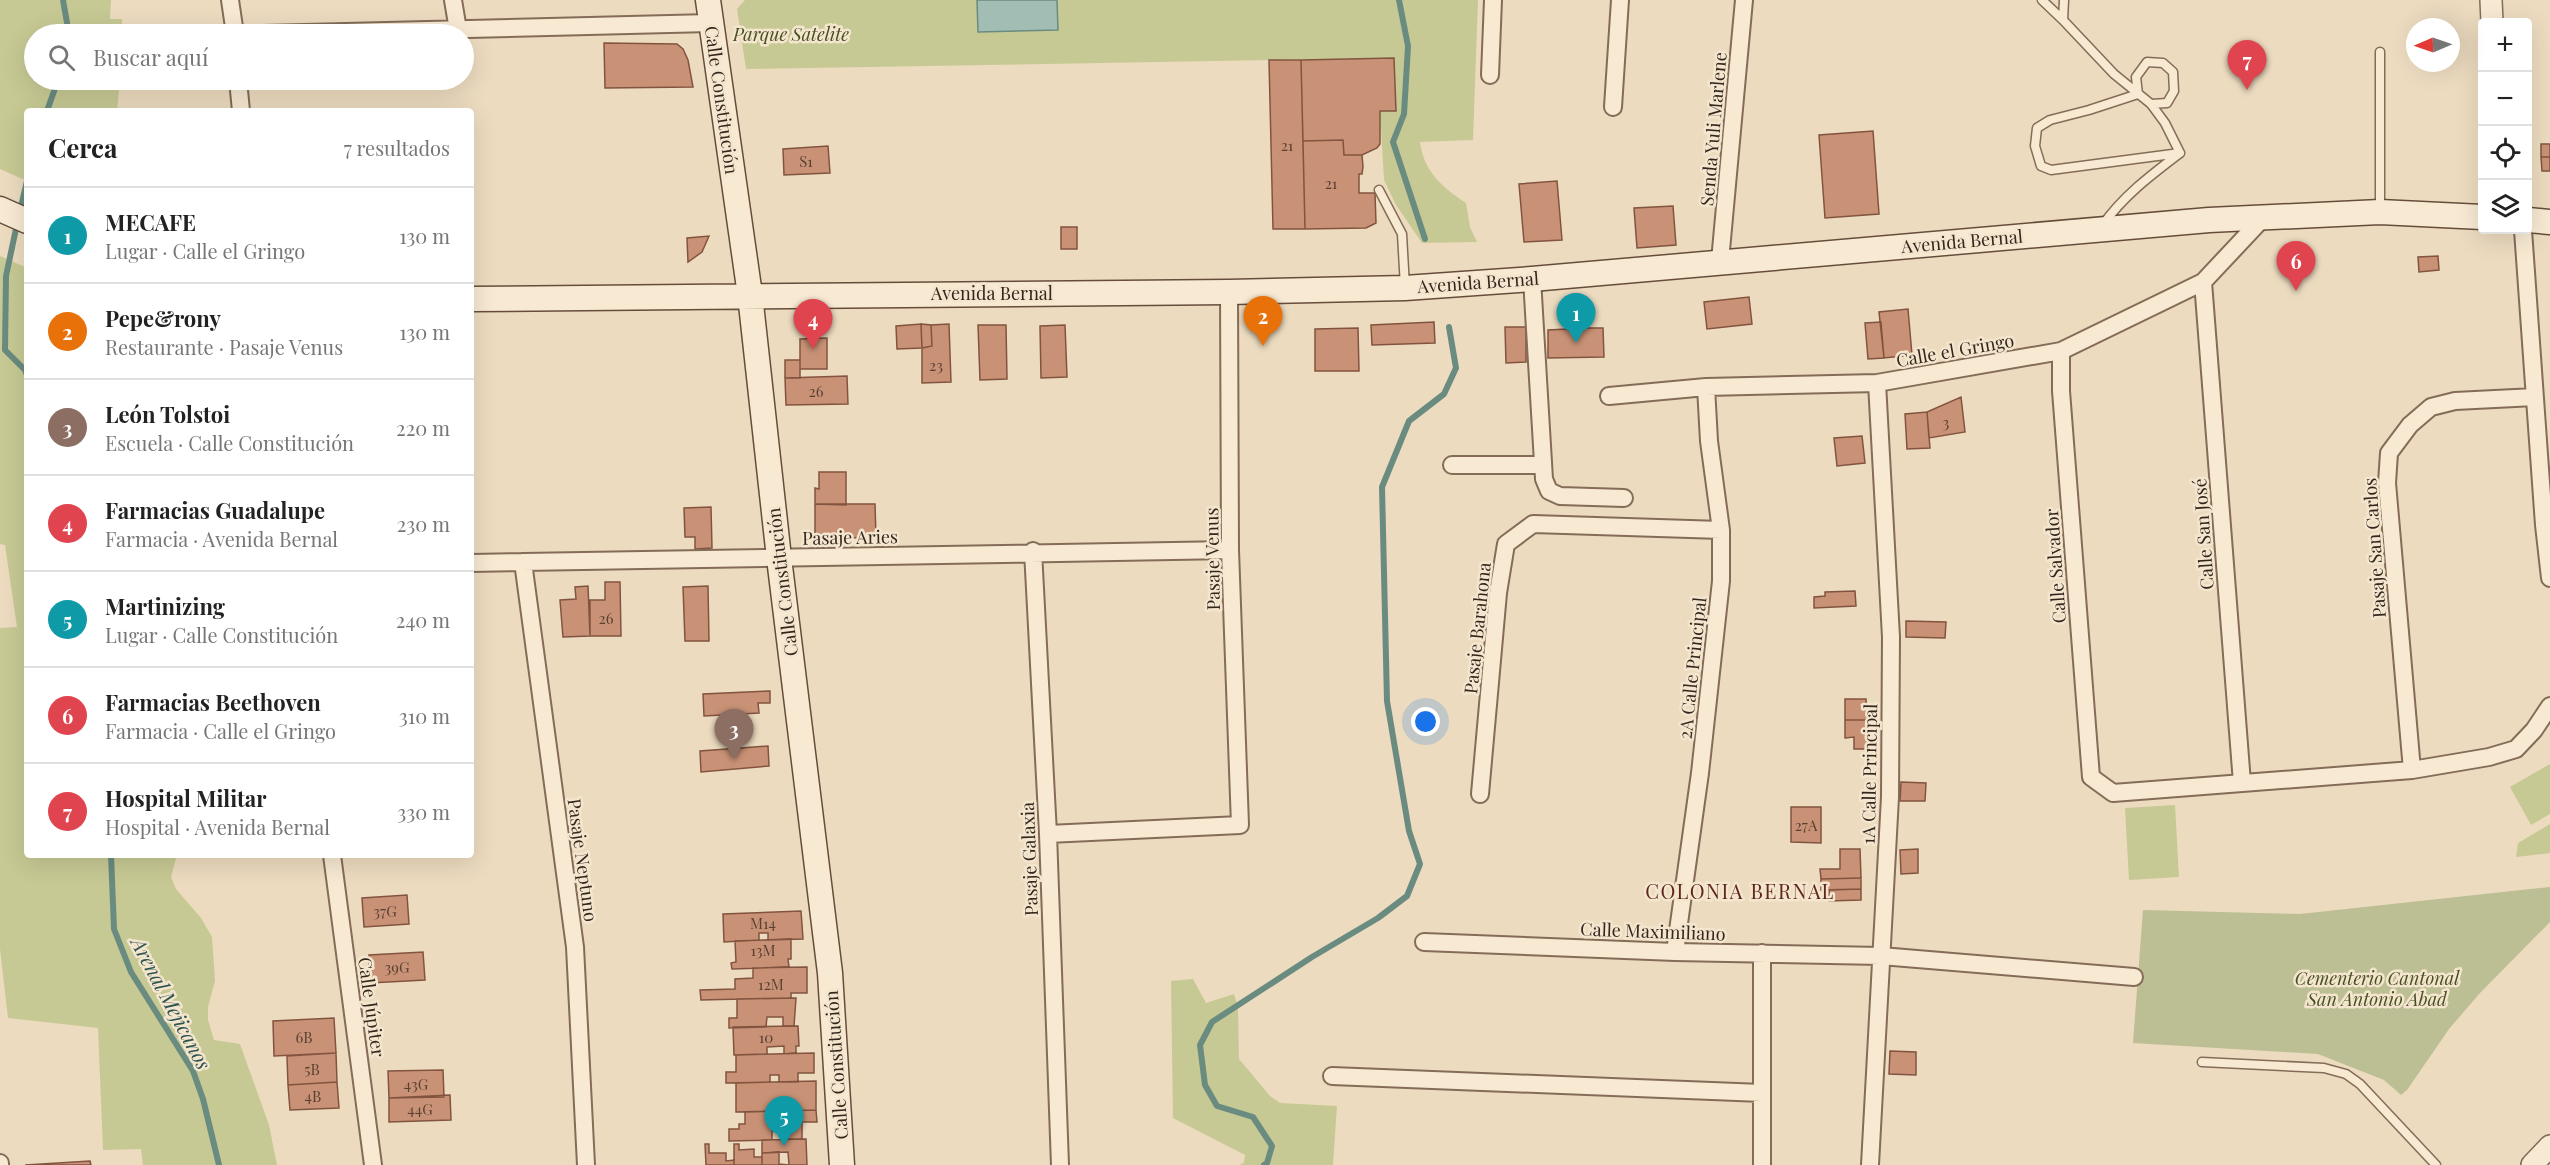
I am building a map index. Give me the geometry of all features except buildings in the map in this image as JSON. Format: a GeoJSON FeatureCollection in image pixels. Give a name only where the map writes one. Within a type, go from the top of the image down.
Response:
{"type":"FeatureCollection","features":[{"type":"Feature","properties":{"kind":"main road","name":"Calle Constitución"},"geometry":{"type":"LineString","coordinates":[[709,11],[750,295],[779,558],[830,973],[842,1165]]}},
{"type":"Feature","properties":{"kind":"main road"},"geometry":{"type":"LineString","coordinates":[[1,209],[24,220]]}},
{"type":"Feature","properties":{"kind":"main road","name":"Avenida Bernal"},"geometry":{"type":"LineString","coordinates":[[474,298],[1229,292],[1405,288],[2264,217],[2380,212],[2478,217]]}},
{"type":"Feature","properties":{"kind":"main road"},"geometry":{"type":"LineString","coordinates":[[2532,220],[2550,222]]}},
{"type":"Feature","properties":{"kind":"street"},"geometry":{"type":"LineString","coordinates":[[230,0],[234,24]]}},
{"type":"Feature","properties":{"kind":"street"},"geometry":{"type":"LineString","coordinates":[[453,0],[457,24]]}},
{"type":"Feature","properties":{"kind":"street"},"geometry":{"type":"LineString","coordinates":[[1490,75],[1493,0]]}},
{"type":"Feature","properties":{"kind":"street"},"geometry":{"type":"LineString","coordinates":[[1613,107],[1620,0]]}},
{"type":"Feature","properties":{"kind":"street","name":"Senda Yuli Marlene"},"geometry":{"type":"LineString","coordinates":[[1720,261],[1744,0]]}},
{"type":"Feature","properties":{"kind":"street"},"geometry":{"type":"LineString","coordinates":[[2491,0],[2493,18]]}},
{"type":"Feature","properties":{"kind":"street"},"geometry":{"type":"LineString","coordinates":[[474,29],[709,11]]}},
{"type":"Feature","properties":{"kind":"street"},"geometry":{"type":"LineString","coordinates":[[239,90],[241,108]]}},
{"type":"Feature","properties":{"kind":"street","name":"Calle el Gringo"},"geometry":{"type":"LineString","coordinates":[[1610,396],[1706,387],[1877,383],[2061,351],[2204,282],[2264,217]]}},
{"type":"Feature","properties":{"kind":"street"},"geometry":{"type":"LineString","coordinates":[[2523,234],[2550,578]]}},
{"type":"Feature","properties":{"kind":"street"},"geometry":{"type":"LineString","coordinates":[[1532,279],[1542,465],[1549,491],[1560,496],[1624,498]]}},
{"type":"Feature","properties":{"kind":"street","name":"Calle San José"},"geometry":{"type":"LineString","coordinates":[[2204,282],[2242,783]]}},
{"type":"Feature","properties":{"kind":"street","name":"Pasaje Venus"},"geometry":{"type":"LineString","coordinates":[[1048,834],[1239,825],[1230,550],[1229,292]]}},
{"type":"Feature","properties":{"kind":"street","name":"Calle Salvador"},"geometry":{"type":"LineString","coordinates":[[2061,351],[2061,391],[2091,777],[2113,793],[2242,783]]}},
{"type":"Feature","properties":{"kind":"street","name":"1A Calle Principal"},"geometry":{"type":"LineString","coordinates":[[1870,1165],[1890,797],[1891,637],[1877,383]]}},
{"type":"Feature","properties":{"kind":"street","name":"2A Calle Principal"},"geometry":{"type":"LineString","coordinates":[[1675,952],[1700,773],[1720,580],[1721,530],[1709,441],[1706,387]]}},
{"type":"Feature","properties":{"kind":"street","name":"Pasaje San Carlos"},"geometry":{"type":"LineString","coordinates":[[2412,770],[2387,483],[2389,453],[2410,425],[2431,407],[2455,400],[2535,397]]}},
{"type":"Feature","properties":{"kind":"street"},"geometry":{"type":"LineString","coordinates":[[1452,465],[1542,465]]}},
{"type":"Feature","properties":{"kind":"street","name":"Pasaje Barahona"},"geometry":{"type":"LineString","coordinates":[[1480,794],[1498,593],[1506,544],[1533,524],[1721,530]]}},
{"type":"Feature","properties":{"kind":"street","name":"Pasaje Aries"},"geometry":{"type":"LineString","coordinates":[[474,562],[779,558],[1034,551],[1230,550]]}},
{"type":"Feature","properties":{"kind":"street","name":"Pasaje Galaxia"},"geometry":{"type":"LineString","coordinates":[[1034,551],[1048,834],[1060,1165]]}},
{"type":"Feature","properties":{"kind":"street","name":"Pasaje Neptuno"},"geometry":{"type":"LineString","coordinates":[[523,562],[574,947],[586,1165]]}},
{"type":"Feature","properties":{"kind":"street"},"geometry":{"type":"LineString","coordinates":[[2242,783],[2412,770],[2489,758],[2516,749],[2534,730],[2550,706]]}},
{"type":"Feature","properties":{"kind":"street","name":"Calle Júpiter"},"geometry":{"type":"LineString","coordinates":[[332,858],[373,1165]]}},
{"type":"Feature","properties":{"kind":"street","name":"Calle Maximiliano"},"geometry":{"type":"LineString","coordinates":[[1424,942],[1675,952],[1881,956],[2134,977]]}},
{"type":"Feature","properties":{"kind":"street"},"geometry":{"type":"LineString","coordinates":[[1762,953],[1762,1165]]}},
{"type":"Feature","properties":{"kind":"street"},"geometry":{"type":"LineString","coordinates":[[1332,1076],[1762,1093]]}},
{"type":"Feature","properties":{"kind":"street"},"geometry":{"type":"LineString","coordinates":[[2532,1165],[2550,1146]]}},
{"type":"Feature","properties":{"kind":"lane"},"geometry":{"type":"LineString","coordinates":[[2042,0],[2114,75],[2151,104],[2165,123],[2180,153]]}},
{"type":"Feature","properties":{"kind":"lane"},"geometry":{"type":"LineString","coordinates":[[2063,20],[2064,0]]}},
{"type":"Feature","properties":{"kind":"lane"},"geometry":{"type":"LineString","coordinates":[[2380,52],[2380,212]]}},
{"type":"Feature","properties":{"kind":"lane"},"geometry":{"type":"LineString","coordinates":[[2138,94],[2136,77],[2147,62],[2163,63],[2173,72],[2174,91],[2167,103],[2151,104]]}},
{"type":"Feature","properties":{"kind":"lane"},"geometry":{"type":"LineString","coordinates":[[2138,94],[2050,120],[2037,128],[2035,146],[2042,166],[2051,170],[2180,153]]}},
{"type":"Feature","properties":{"kind":"lane"},"geometry":{"type":"LineString","coordinates":[[2099,229],[2110,214],[2138,186],[2180,153]]}},
{"type":"Feature","properties":{"kind":"lane"},"geometry":{"type":"LineString","coordinates":[[1379,190],[1402,234],[1405,288]]}},
{"type":"Feature","properties":{"kind":"lane"},"geometry":{"type":"LineString","coordinates":[[2202,1062],[2324,1068],[2346,1074],[2360,1084],[2436,1165]]}},
{"type":"Feature","properties":{"kind":"green space"},"geometry":{"type":"Polygon","coordinates":[[[0,0],[111,0],[110,19],[122,19],[122,24],[24,24],[24,90],[119,90],[117,108],[24,108],[24,180],[0,169],[0,0]]]}},
{"type":"Feature","properties":{"kind":"green space","name":"Parque Satelite"},"geometry":{"type":"Polygon","coordinates":[[[745,0],[1478,0],[1473,140],[1420,142],[1422,153],[1435,178],[1466,203],[1470,227],[1477,242],[1422,243],[1396,205],[1384,180],[1380,111],[1396,110],[1394,58],[746,69],[737,9],[745,0]]]}},
{"type":"Feature","properties":{"kind":"green space"},"geometry":{"type":"Polygon","coordinates":[[[0,256],[24,267],[24,858],[176,858],[171,877],[176,889],[201,918],[212,937],[215,981],[208,1007],[208,1020],[214,1040],[240,1044],[269,1125],[277,1165],[143,1165],[141,1149],[103,1150],[98,1028],[8,1018],[0,949],[0,628],[17,627],[5,545],[0,544],[0,256]]]}},
{"type":"Feature","properties":{"kind":"green space"},"geometry":{"type":"Polygon","coordinates":[[[2550,764],[2550,814],[2531,825],[2510,787],[2550,764]]]}},
{"type":"Feature","properties":{"kind":"green space"},"geometry":{"type":"Polygon","coordinates":[[[2175,805],[2179,877],[2129,880],[2125,808],[2175,805]]]}},
{"type":"Feature","properties":{"kind":"green space"},"geometry":{"type":"Polygon","coordinates":[[[2550,824],[2550,853],[2516,857],[2518,843],[2550,824]]]}},
{"type":"Feature","properties":{"kind":"green space","name":"Cementerio Cantonal San Antonio Abad"},"geometry":{"type":"Polygon","coordinates":[[[2550,887],[2550,922],[2480,993],[2449,1029],[2407,1090],[2401,1095],[2384,1080],[2318,1054],[2133,1043],[2143,910],[2300,914],[2550,887]]]}},
{"type":"Feature","properties":{"kind":"green space"},"geometry":{"type":"Polygon","coordinates":[[[1193,979],[1206,1003],[1234,994],[1238,1008],[1239,1059],[1270,1096],[1280,1103],[1337,1106],[1333,1165],[1239,1165],[1244,1163],[1245,1155],[1173,1118],[1171,981],[1193,979]]]}},
{"type":"Feature","properties":{"kind":"water"},"geometry":{"type":"Polygon","coordinates":[[[977,0],[1057,0],[1058,30],[978,32],[977,0]]]}},
{"type":"Feature","properties":{"kind":"waterway","name":"Arenal Mejicanos"},"geometry":{"type":"LineString","coordinates":[[63,0],[67,24]]}},
{"type":"Feature","properties":{"kind":"waterway"},"geometry":{"type":"LineString","coordinates":[[1399,0],[1408,46],[1404,114],[1393,142],[1425,239]]}},
{"type":"Feature","properties":{"kind":"waterway","name":"Arenal Mejicanos"},"geometry":{"type":"LineString","coordinates":[[48,108],[54,90]]}},
{"type":"Feature","properties":{"kind":"waterway","name":"Arenal Mejicanos"},"geometry":{"type":"LineString","coordinates":[[20,211],[24,194]]}},
{"type":"Feature","properties":{"kind":"waterway","name":"Arenal Mejicanos"},"geometry":{"type":"LineString","coordinates":[[17,224],[6,276],[5,350],[24,369]]}},
{"type":"Feature","properties":{"kind":"waterway"},"geometry":{"type":"LineString","coordinates":[[1264,1165],[1267,1163],[1272,1146],[1253,1117],[1217,1106],[1205,1085],[1200,1045],[1212,1022],[1312,957],[1378,918],[1407,896],[1420,864],[1409,831],[1387,701],[1382,487],[1409,421],[1444,394],[1456,368],[1449,327]]}},
{"type":"Feature","properties":{"kind":"waterway","name":"Arenal Mejicanos"},"geometry":{"type":"LineString","coordinates":[[111,858],[114,929],[131,972],[193,1071],[203,1099],[219,1165]]}},
{"type":"Feature","properties":{"kind":"place","name":"Hospital Militar"},"geometry":{"type":"Point","coordinates":[2247,90]}},
{"type":"Feature","properties":{"kind":"place","name":"Farmacias Beethoven"},"geometry":{"type":"Point","coordinates":[2296,291]}},
{"type":"Feature","properties":{"kind":"place","name":"MECAFE"},"geometry":{"type":"Point","coordinates":[1576,343]}},
{"type":"Feature","properties":{"kind":"place","name":"Pepe&rony"},"geometry":{"type":"Point","coordinates":[1263,346]}},
{"type":"Feature","properties":{"kind":"place","name":"Farmacias Guadalupe"},"geometry":{"type":"Point","coordinates":[813,349]}},
{"type":"Feature","properties":{"kind":"place","name":"León Tolstoi"},"geometry":{"type":"Point","coordinates":[734,759]}},
{"type":"Feature","properties":{"kind":"place","name":"Martinizing"},"geometry":{"type":"Point","coordinates":[784,1146]}},
{"type":"Feature","properties":{"kind":"district","name":"COLONIA BERNAL"},"geometry":{"type":"Point","coordinates":[1740,890]}}]}
